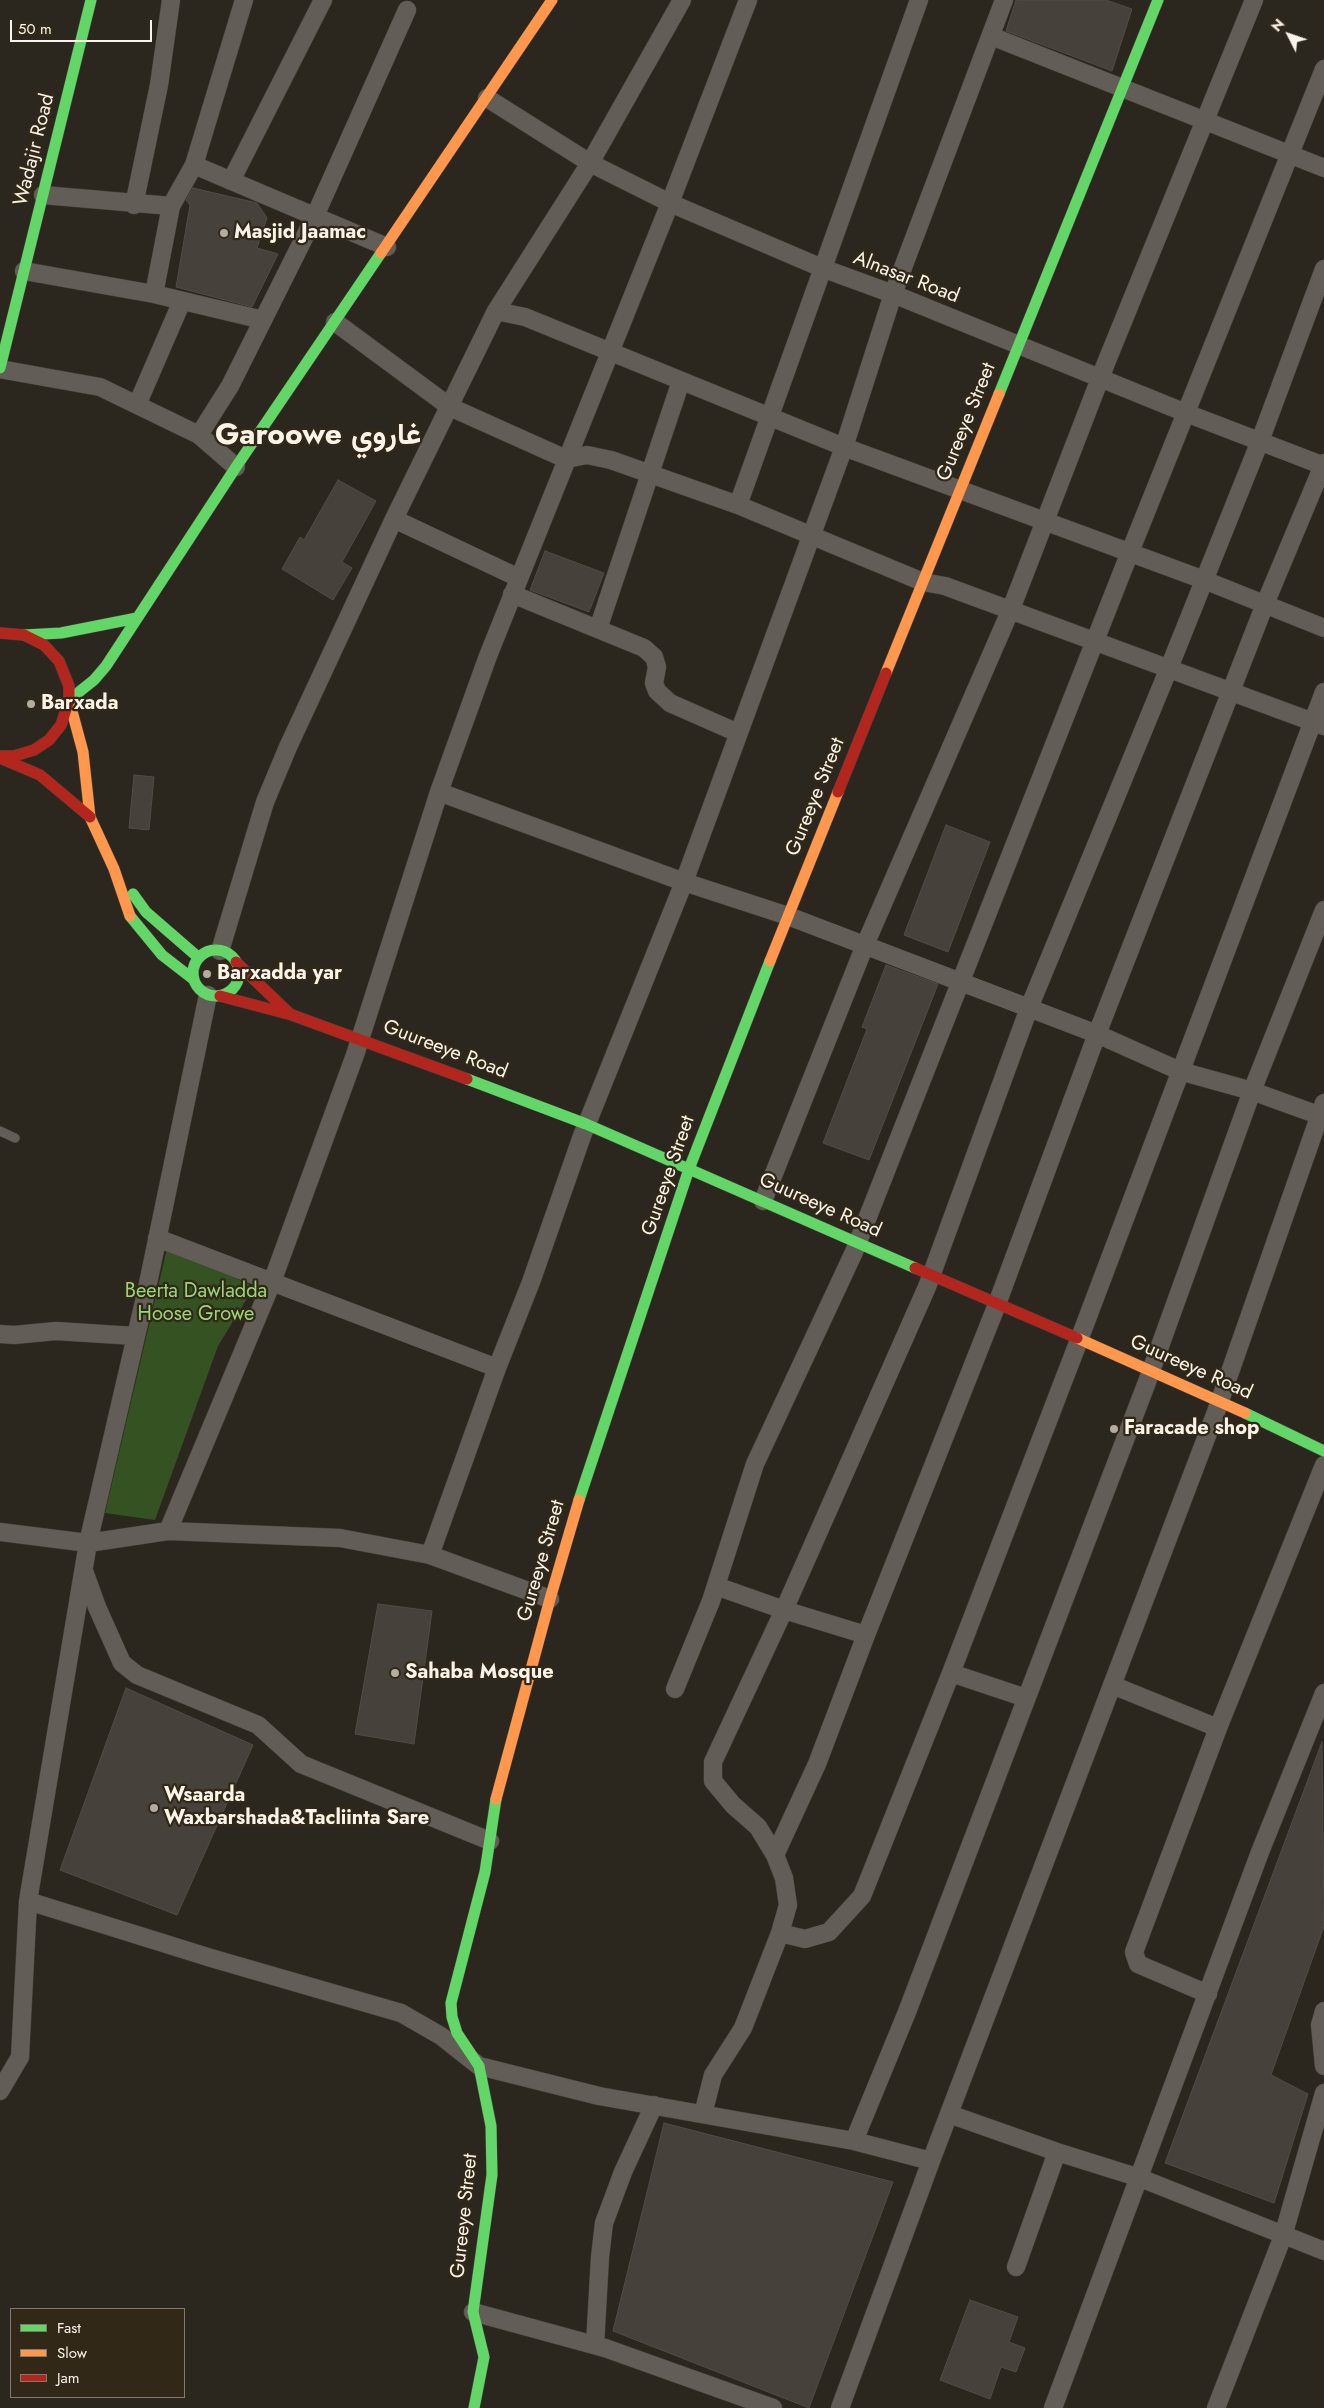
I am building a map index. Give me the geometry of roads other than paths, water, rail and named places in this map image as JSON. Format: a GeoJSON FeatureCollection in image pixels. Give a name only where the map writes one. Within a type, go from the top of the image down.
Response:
{"type":"FeatureCollection","features":[{"type":"Feature","properties":{"kind":"street","name":"Wadajir Road"},"geometry":{"type":"LineString","coordinates":[[0,368],[91,0]]}},
{"type":"Feature","properties":{"kind":"street"},"geometry":{"type":"LineString","coordinates":[[134,205],[159,86],[171,0]]}},
{"type":"Feature","properties":{"kind":"street"},"geometry":{"type":"LineString","coordinates":[[154,294],[171,206],[194,165],[244,0]]}},
{"type":"Feature","properties":{"kind":"street"},"geometry":{"type":"LineString","coordinates":[[231,181],[323,0]]}},
{"type":"Feature","properties":{"kind":"street"},"geometry":{"type":"LineString","coordinates":[[0,757],[14,756],[34,750],[49,740],[60,725],[69,700],[94,680],[106,666],[236,466],[387,247],[552,0]]}},
{"type":"Feature","properties":{"kind":"street"},"geometry":{"type":"LineString","coordinates":[[220,950],[265,802],[288,746],[394,519],[496,311],[590,163],[682,0]]}},
{"type":"Feature","properties":{"kind":"street"},"geometry":{"type":"LineString","coordinates":[[168,1531],[272,1282],[360,1038],[439,792],[516,586],[670,203],[748,0]]}},
{"type":"Feature","properties":{"kind":"street"},"geometry":{"type":"LineString","coordinates":[[738,506],[919,0]]}},
{"type":"Feature","properties":{"kind":"street"},"geometry":{"type":"LineString","coordinates":[[430,1555],[497,1368],[531,1282],[586,1124],[684,882],[844,446],[893,294],[1004,0]]}},
{"type":"Feature","properties":{"kind":"street"},"geometry":{"type":"LineString","coordinates":[[763,1201],[865,945],[1011,609],[1100,378],[1254,0]]}},
{"type":"Feature","properties":{"kind":"street","name":"Gureeye Street"},"geometry":{"type":"LineString","coordinates":[[474,2408],[484,2357],[473,2312],[492,2175],[491,2126],[479,2066],[457,2033],[452,2017],[451,2003],[485,1872],[498,1789],[569,1531],[689,1169],[788,916],[1121,88],[1154,1]]}},
{"type":"Feature","properties":{"kind":"street"},"geometry":{"type":"LineString","coordinates":[[199,435],[230,386],[315,216],[407,10]]}},
{"type":"Feature","properties":{"kind":"street"},"geometry":{"type":"LineString","coordinates":[[990,36],[1324,168]]}},
{"type":"Feature","properties":{"kind":"street"},"geometry":{"type":"LineString","coordinates":[[675,1689],[716,1586],[754,1464],[858,1242],[1095,640],[1324,69]]}},
{"type":"Feature","properties":{"kind":"street","name":"Alnasar Road"},"geometry":{"type":"LineString","coordinates":[[487,98],[590,163],[670,203],[822,268],[893,294],[1017,346],[1186,413],[1324,464]]}},
{"type":"Feature","properties":{"kind":"street"},"geometry":{"type":"LineString","coordinates":[[194,165],[387,247]]}},
{"type":"Feature","properties":{"kind":"street"},"geometry":{"type":"LineString","coordinates":[[43,195],[134,205],[171,206]]}},
{"type":"Feature","properties":{"kind":"street"},"geometry":{"type":"LineString","coordinates":[[703,2114],[713,2075],[743,2028],[788,1906],[784,1878],[775,1855],[758,1826],[733,1805],[713,1781],[713,1762],[784,1610],[931,1275],[1029,1008],[1260,441],[1324,269]]}},
{"type":"Feature","properties":{"kind":"street"},"geometry":{"type":"LineString","coordinates":[[24,271],[154,294],[263,320]]}},
{"type":"Feature","properties":{"kind":"street"},"geometry":{"type":"LineString","coordinates":[[137,405],[182,301]]}},
{"type":"Feature","properties":{"kind":"street"},"geometry":{"type":"LineString","coordinates":[[496,311],[525,317],[844,446],[1204,580],[1324,628]]}},
{"type":"Feature","properties":{"kind":"street"},"geometry":{"type":"LineString","coordinates":[[335,322],[450,407],[566,459],[587,455],[610,460],[738,506],[922,582],[945,586],[1011,609],[1318,724]]}},
{"type":"Feature","properties":{"kind":"street"},"geometry":{"type":"LineString","coordinates":[[0,368],[100,387],[199,435],[236,466]]}},
{"type":"Feature","properties":{"kind":"street"},"geometry":{"type":"LineString","coordinates":[[598,629],[648,474],[681,381]]}},
{"type":"Feature","properties":{"kind":"street"},"geometry":{"type":"LineString","coordinates":[[775,1855],[817,1764],[997,1304],[1097,1034],[1266,604],[1324,464]]}},
{"type":"Feature","properties":{"kind":"street"},"geometry":{"type":"LineString","coordinates":[[394,519],[598,629],[644,648],[654,657],[657,667],[654,683],[657,690],[670,704],[738,733]]}},
{"type":"Feature","properties":{"kind":"street"},"geometry":{"type":"LineString","coordinates":[[24,635],[61,633],[137,618]]}},
{"type":"Feature","properties":{"kind":"street"},"geometry":{"type":"LineString","coordinates":[[2,630],[24,635],[44,645],[59,661],[69,686],[69,700],[82,752],[90,817],[114,869],[128,913],[162,955],[193,979],[201,992],[214,996],[227,994],[237,983],[239,976],[236,962]]}},
{"type":"Feature","properties":{"kind":"street"},"geometry":{"type":"LineString","coordinates":[[780,1932],[805,1939],[829,1932],[862,1896],[951,1673],[1180,1071],[1318,724],[1324,692]]}},
{"type":"Feature","properties":{"kind":"street"},"geometry":{"type":"LineString","coordinates":[[0,757],[40,775],[90,817]]}},
{"type":"Feature","properties":{"kind":"street"},"geometry":{"type":"LineString","coordinates":[[439,792],[684,882],[788,916],[960,980],[1097,1034],[1180,1071],[1322,1112],[1220,1401],[931,2161],[840,2408]]}},
{"type":"Feature","properties":{"kind":"street"},"geometry":{"type":"LineString","coordinates":[[114,869],[146,912],[199,958]]}},
{"type":"Feature","properties":{"kind":"street"},"geometry":{"type":"LineString","coordinates":[[854,2141],[907,2012],[1151,1371],[1252,1091],[1324,910]]}},
{"type":"Feature","properties":{"kind":"street"},"geometry":{"type":"LineString","coordinates":[[193,979],[194,964],[199,958],[205,953],[220,950],[236,962],[292,1015]]}},
{"type":"Feature","properties":{"kind":"street"},"geometry":{"type":"LineString","coordinates":[[0,2091],[20,2057],[28,1901],[83,1567],[214,996]]}},
{"type":"Feature","properties":{"kind":"street","name":"Guureeye Road"},"geometry":{"type":"LineString","coordinates":[[214,996],[292,1015],[360,1038],[586,1124],[1220,1401],[1324,1451]]}},
{"type":"Feature","properties":{"kind":"street"},"geometry":{"type":"LineString","coordinates":[[157,1238],[497,1368]]}},
{"type":"Feature","properties":{"kind":"street"},"geometry":{"type":"LineString","coordinates":[[0,1334],[14,1335],[56,1330],[135,1336]]}},
{"type":"Feature","properties":{"kind":"street"},"geometry":{"type":"LineString","coordinates":[[1208,1994],[1138,1964],[1134,1952],[1218,1728],[1324,1465]]}},
{"type":"Feature","properties":{"kind":"street"},"geometry":{"type":"LineString","coordinates":[[0,1532],[88,1543],[168,1531],[340,1538],[430,1555],[550,1599]]}},
{"type":"Feature","properties":{"kind":"street"},"geometry":{"type":"LineString","coordinates":[[83,1567],[97,1607],[122,1663],[137,1675],[258,1725],[301,1764],[490,1841]]}},
{"type":"Feature","properties":{"kind":"street"},"geometry":{"type":"LineString","coordinates":[[716,1586],[784,1610],[866,1635]]}},
{"type":"Feature","properties":{"kind":"street"},"geometry":{"type":"LineString","coordinates":[[951,1673],[1026,1698]]}},
{"type":"Feature","properties":{"kind":"street"},"geometry":{"type":"LineString","coordinates":[[1112,1685],[1218,1728]]}},
{"type":"Feature","properties":{"kind":"street"},"geometry":{"type":"LineString","coordinates":[[1053,2408],[1260,1852],[1324,1693]]}},
{"type":"Feature","properties":{"kind":"street"},"geometry":{"type":"LineString","coordinates":[[28,1901],[211,1958],[401,2013],[440,2036],[479,2066],[600,2096],[854,2141],[931,2161]]}},
{"type":"Feature","properties":{"kind":"street"},"geometry":{"type":"LineString","coordinates":[[1324,2011],[1320,2025],[1324,2066]]}},
{"type":"Feature","properties":{"kind":"street"},"geometry":{"type":"LineString","coordinates":[[1216,2408],[1283,2236],[1324,2093]]}},
{"type":"Feature","properties":{"kind":"street"},"geometry":{"type":"LineString","coordinates":[[595,2345],[604,2223],[623,2172],[654,2105]]}},
{"type":"Feature","properties":{"kind":"street"},"geometry":{"type":"LineString","coordinates":[[950,2114],[1057,2152],[1140,2178],[1324,2251]]}},
{"type":"Feature","properties":{"kind":"street"},"geometry":{"type":"LineString","coordinates":[[1016,2267],[1057,2152]]}},
{"type":"Feature","properties":{"kind":"street"},"geometry":{"type":"LineString","coordinates":[[473,2312],[595,2345],[773,2408]]}},
{"type":"Feature","properties":{"kind":"lane"},"geometry":{"type":"LineString","coordinates":[[0,1131],[15,1138]]}},
{"type":"Feature","properties":{"kind":"place","name":"Masjid Jaamac"},"geometry":{"type":"Point","coordinates":[224,233]}},
{"type":"Feature","properties":{"kind":"place","name":"Barxada"},"geometry":{"type":"Point","coordinates":[31,704]}},
{"type":"Feature","properties":{"kind":"place","name":"Barxadda yar"},"geometry":{"type":"Point","coordinates":[207,974]}},
{"type":"Feature","properties":{"kind":"place","name":"Faracade shop"},"geometry":{"type":"Point","coordinates":[1114,1429]}},
{"type":"Feature","properties":{"kind":"place","name":"Sahaba Mosque"},"geometry":{"type":"Point","coordinates":[395,1673]}},
{"type":"Feature","properties":{"kind":"place","name":"Wsaarda Waxbarshada&Tacliinta Sare"},"geometry":{"type":"Point","coordinates":[154,1808]}},
{"type":"Feature","properties":{"kind":"district","name":"Garoowe غاروي"},"geometry":{"type":"Point","coordinates":[318,437]}},
{"type":"Feature","properties":{"kind":"park label","name":"Beerta Dawladda Hoose Growe"},"geometry":{"type":"Point","coordinates":[196,1304]}}]}
